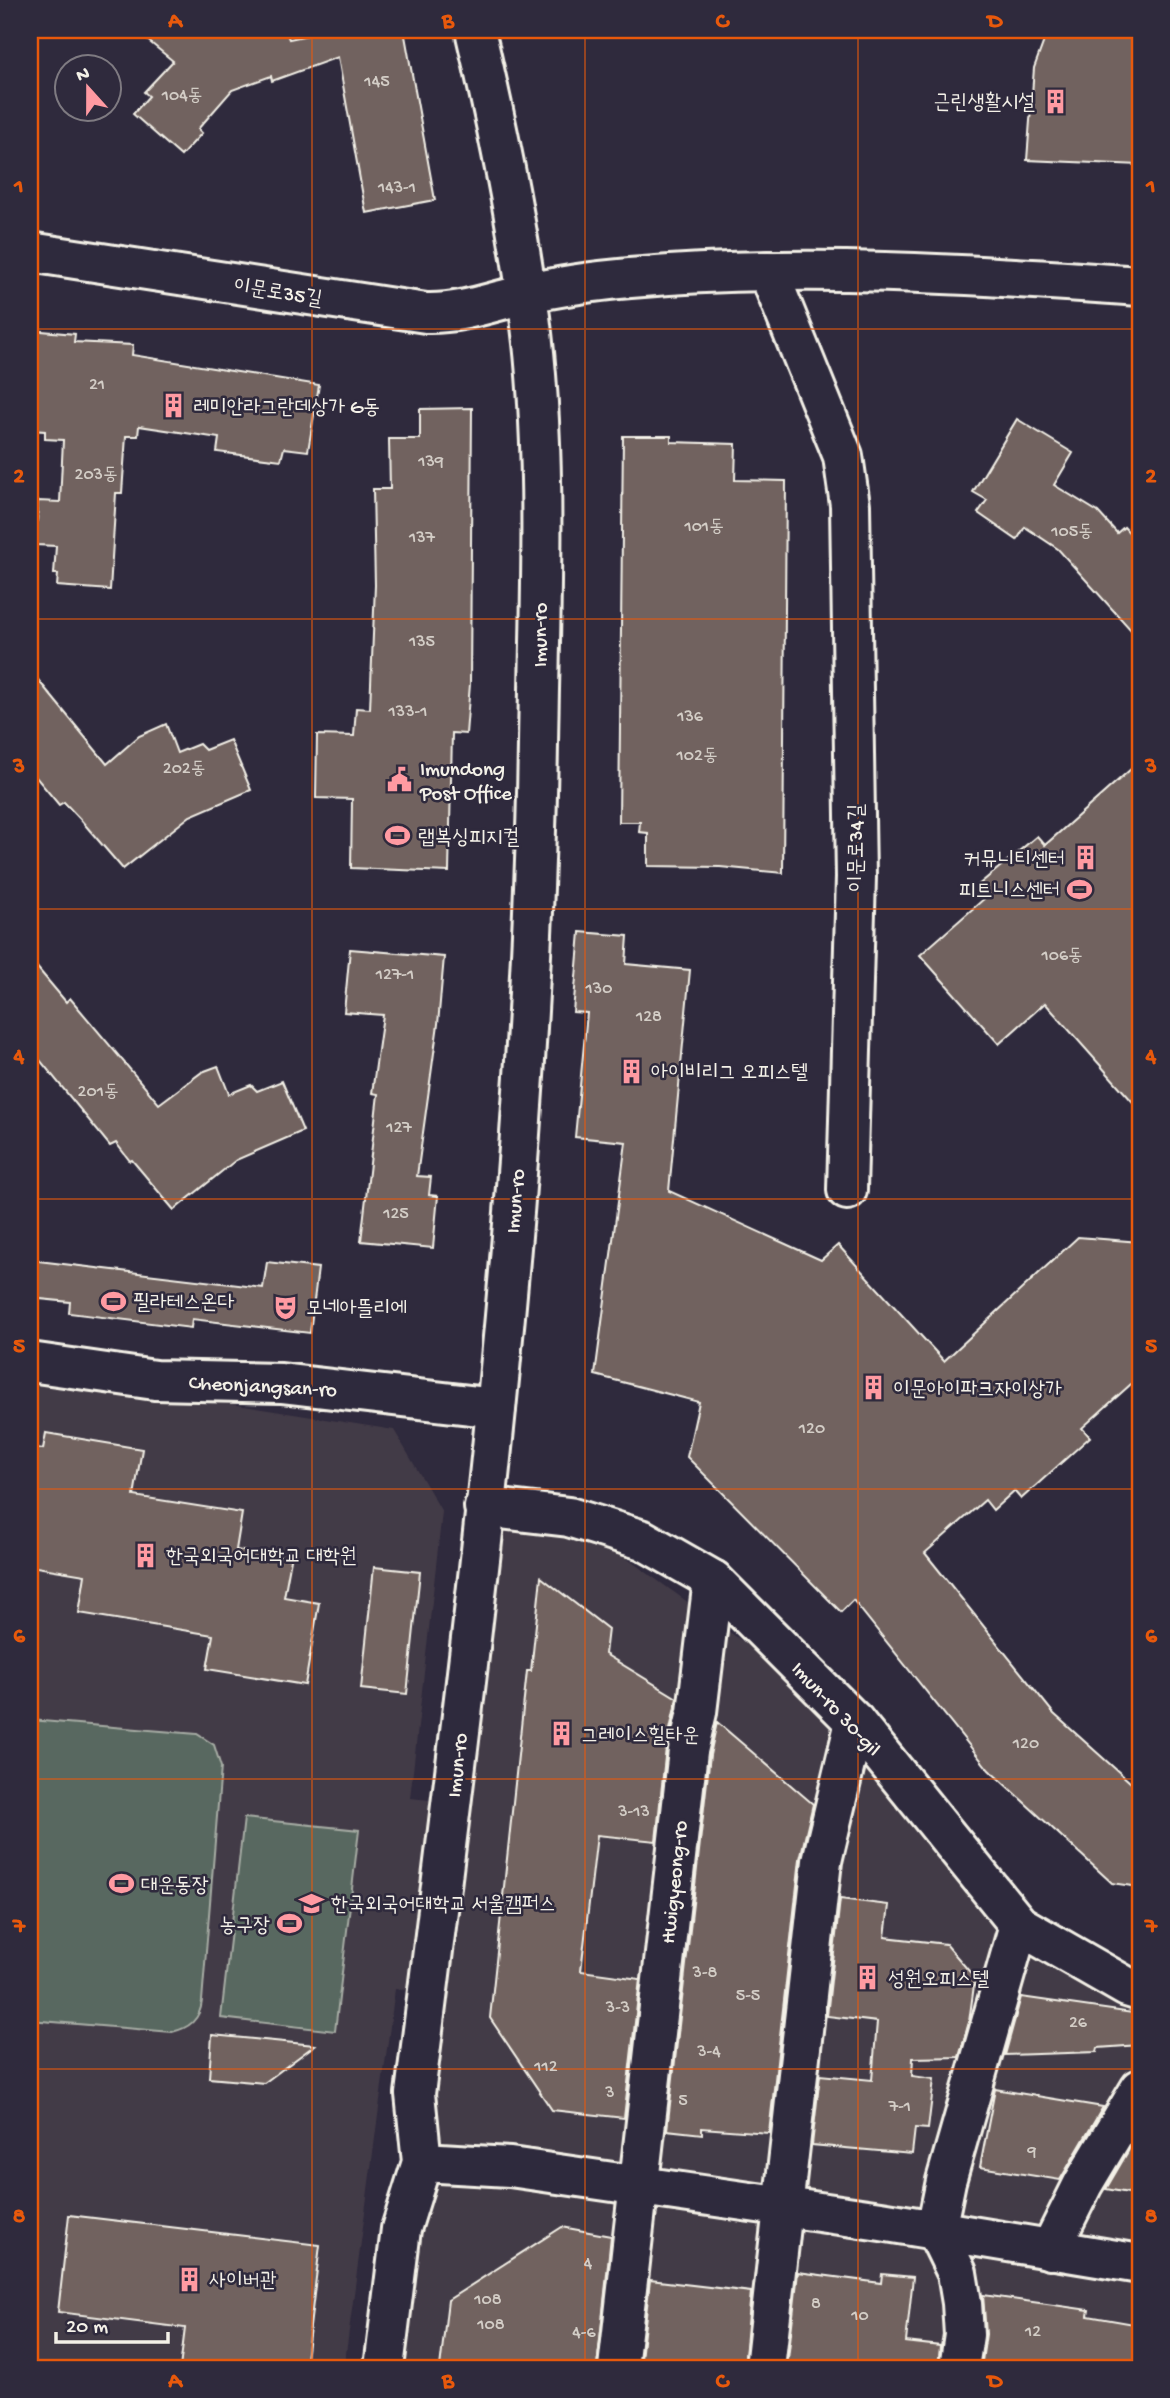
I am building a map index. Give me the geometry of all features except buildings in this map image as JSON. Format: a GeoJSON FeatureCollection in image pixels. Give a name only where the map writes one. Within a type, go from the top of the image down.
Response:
{"type":"FeatureCollection","features":[{"type":"Feature","properties":{"kind":"street","name":"Imun-ro"},"geometry":{"type":"LineString","coordinates":[[384,2368],[401,2229],[422,2162],[415,2094],[496,1408],[529,1032],[536,898],[539,428],[526,294],[475,30]]}},
{"type":"Feature","properties":{"kind":"street","name":"이문로35길"},"geometry":{"type":"LineString","coordinates":[[30,253],[426,313],[468,310],[526,294],[629,278],[809,269],[984,275],[1140,286]]}},
{"type":"Feature","properties":{"kind":"street","name":"이문로34길"},"geometry":{"type":"LineString","coordinates":[[768,271],[844,456],[850,505],[856,877],[847,1190]]}},
{"type":"Feature","properties":{"kind":"street","name":"Cheonjangsan-ro"},"geometry":{"type":"LineString","coordinates":[[30,1362],[162,1380],[281,1383],[496,1408]]}},
{"type":"Feature","properties":{"kind":"street","name":"Imun-ro 30-gil"},"geometry":{"type":"LineString","coordinates":[[484,1507],[569,1517],[643,1540],[713,1580],[855,1722],[1019,1925],[1127,1987],[1140,1991]]}},
{"type":"Feature","properties":{"kind":"street","name":"Hwigyeong-ro"},"geometry":{"type":"LineString","coordinates":[[618,2368],[688,1751],[697,1712],[713,1580]]}},
{"type":"Feature","properties":{"kind":"street"},"geometry":{"type":"LineString","coordinates":[[765,2368],[822,1861],[855,1722]]}},
{"type":"Feature","properties":{"kind":"street"},"geometry":{"type":"LineString","coordinates":[[959,2368],[964,2335],[962,2302],[957,2273],[936,2230],[946,2181],[1019,1925]]}},
{"type":"Feature","properties":{"kind":"street"},"geometry":{"type":"LineString","coordinates":[[1050,2250],[1083,2185],[1140,2089]]}},
{"type":"Feature","properties":{"kind":"street"},"geometry":{"type":"LineString","coordinates":[[422,2162],[510,2167],[640,2185],[1136,2263]]}},
{"type":"Feature","properties":{"kind":"shaded area"},"geometry":{"type":"Polygon","coordinates":[[[30,1372],[394,1430],[442,1512],[410,1798],[449,1802],[484,1507],[569,1517],[855,1722],[1019,1925],[1140,1984],[1140,2368],[384,2368],[427,1992],[395,1989],[344,2368],[30,2368],[30,1372]]]}},
{"type":"Feature","properties":{"kind":"shaded area","name":"대운동장"},"geometry":{"type":"Polygon","coordinates":[[[30,1720],[197,1734],[214,1745],[221,1767],[202,2001],[196,2018],[184,2028],[172,2032],[30,2020],[30,1720]]]}},
{"type":"Feature","properties":{"kind":"shaded area","name":"농구장"},"geometry":{"type":"Polygon","coordinates":[[[244,1818],[359,1830],[335,2031],[221,2018],[244,1818]]]}},
{"type":"Feature","properties":{"kind":"place","name":"근린생활시설"},"geometry":{"type":"Point","coordinates":[1055,101]}},
{"type":"Feature","properties":{"kind":"place","name":"레미안라그란데상가 G동"},"geometry":{"type":"Point","coordinates":[173,406]}},
{"type":"Feature","properties":{"kind":"place","name":"Imundong Post Office"},"geometry":{"type":"Point","coordinates":[400,780]}},
{"type":"Feature","properties":{"kind":"place","name":"랩복싱피지컬"},"geometry":{"type":"Point","coordinates":[398,836]}},
{"type":"Feature","properties":{"kind":"place","name":"커뮤니티센터"},"geometry":{"type":"Point","coordinates":[1085,858]}},
{"type":"Feature","properties":{"kind":"place","name":"피트니스센터"},"geometry":{"type":"Point","coordinates":[1080,889]}},
{"type":"Feature","properties":{"kind":"place","name":"아이비리그 오피스텔"},"geometry":{"type":"Point","coordinates":[631,1071]}},
{"type":"Feature","properties":{"kind":"place","name":"필라테스온다"},"geometry":{"type":"Point","coordinates":[113,1301]}},
{"type":"Feature","properties":{"kind":"place","name":"모네아뜰리에"},"geometry":{"type":"Point","coordinates":[286,1307]}},
{"type":"Feature","properties":{"kind":"place","name":"이문아이파크자이상가"},"geometry":{"type":"Point","coordinates":[873,1388]}},
{"type":"Feature","properties":{"kind":"place","name":"한국외국어대학교 대학원"},"geometry":{"type":"Point","coordinates":[146,1555]}},
{"type":"Feature","properties":{"kind":"place","name":"그레이스힐타운"},"geometry":{"type":"Point","coordinates":[561,1734]}},
{"type":"Feature","properties":{"kind":"place","name":"대운동장"},"geometry":{"type":"Point","coordinates":[121,1884]}},
{"type":"Feature","properties":{"kind":"place","name":"한국외국어대학교 서울캠퍼스"},"geometry":{"type":"Point","coordinates":[311,1903]}},
{"type":"Feature","properties":{"kind":"place","name":"농구장"},"geometry":{"type":"Point","coordinates":[290,1924]}},
{"type":"Feature","properties":{"kind":"place","name":"성원오피스텔"},"geometry":{"type":"Point","coordinates":[868,1978]}},
{"type":"Feature","properties":{"kind":"place","name":"사이버관"},"geometry":{"type":"Point","coordinates":[189,2279]}}]}
